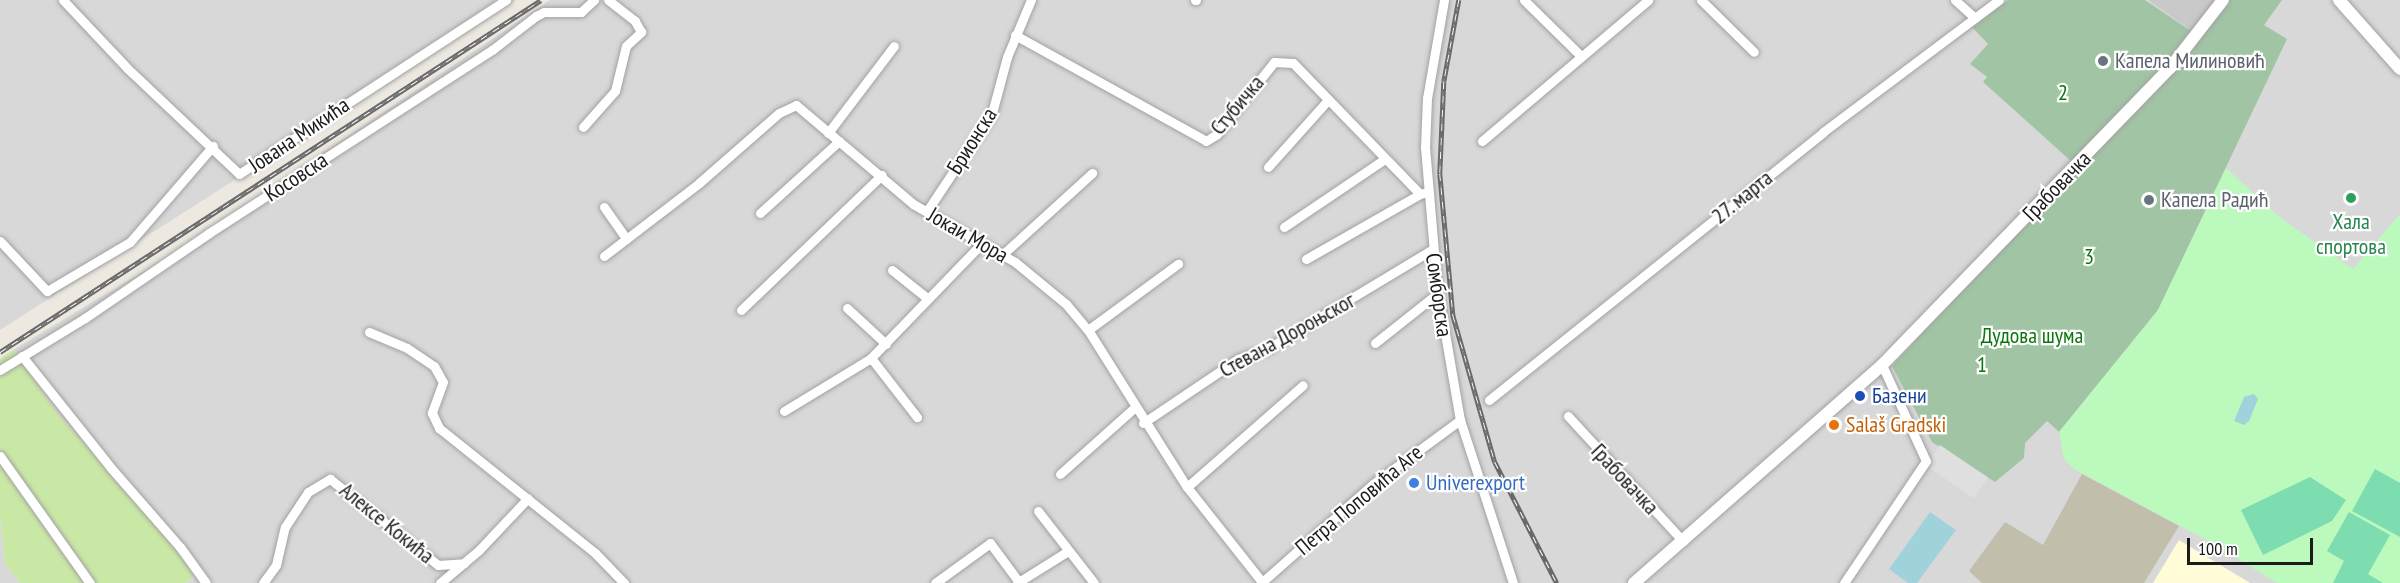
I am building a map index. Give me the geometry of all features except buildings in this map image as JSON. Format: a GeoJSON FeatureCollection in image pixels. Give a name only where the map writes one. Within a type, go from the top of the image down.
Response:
{"type":"FeatureCollection","features":[{"type":"Feature","properties":{"kind":"street","name":"Јована Микића"},"geometry":{"type":"LineString","coordinates":[[63,0],[127,68],[213,146],[239,174],[506,0]]}},
{"type":"Feature","properties":{"kind":"street","name":"Косовска"},"geometry":{"type":"LineString","coordinates":[[0,370],[474,62],[537,16],[581,12],[594,0]]}},
{"type":"Feature","properties":{"kind":"street"},"geometry":{"type":"LineString","coordinates":[[583,127],[615,91],[626,46],[640,32],[635,21],[608,0]]}},
{"type":"Feature","properties":{"kind":"street","name":"Брионска"},"geometry":{"type":"LineString","coordinates":[[927,211],[992,113],[1015,35],[1031,0]]}},
{"type":"Feature","properties":{"kind":"street","name":"Сомборска"},"geometry":{"type":"LineString","coordinates":[[1444,0],[1427,98],[1423,193],[1460,420],[1513,583]]}},
{"type":"Feature","properties":{"kind":"street"},"geometry":{"type":"LineString","coordinates":[[1524,0],[1580,56]]}},
{"type":"Feature","properties":{"kind":"street"},"geometry":{"type":"LineString","coordinates":[[1482,141],[1648,0]]}},
{"type":"Feature","properties":{"kind":"street"},"geometry":{"type":"LineString","coordinates":[[1701,0],[1754,52]]}},
{"type":"Feature","properties":{"kind":"street"},"geometry":{"type":"LineString","coordinates":[[1955,0],[1975,18]]}},
{"type":"Feature","properties":{"kind":"street","name":"27. марта"},"geometry":{"type":"LineString","coordinates":[[1489,400],[1823,132],[1999,0]]}},
{"type":"Feature","properties":{"kind":"street","name":"Грабовачка"},"geometry":{"type":"LineString","coordinates":[[1634,583],[1882,365],[2170,68],[2223,0]]}},
{"type":"Feature","properties":{"kind":"street"},"geometry":{"type":"LineString","coordinates":[[2339,0],[2400,69]]}},
{"type":"Feature","properties":{"kind":"street","name":"Стубичка"},"geometry":{"type":"LineString","coordinates":[[1015,35],[1206,141],[1217,134],[1274,62],[1293,63],[1327,101],[1423,193]]}},
{"type":"Feature","properties":{"kind":"street"},"geometry":{"type":"LineString","coordinates":[[828,133],[894,46]]}},
{"type":"Feature","properties":{"kind":"street"},"geometry":{"type":"LineString","coordinates":[[1268,166],[1327,101]]}},
{"type":"Feature","properties":{"kind":"street","name":"Јокаи Мора"},"geometry":{"type":"LineString","coordinates":[[604,256],[699,183],[788,106],[796,105],[882,175],[913,204],[1002,255],[1049,287],[1088,330],[1143,423],[1187,487],[1262,583]]}},
{"type":"Feature","properties":{"kind":"street"},"geometry":{"type":"LineString","coordinates":[[760,213],[839,141]]}},
{"type":"Feature","properties":{"kind":"street"},"geometry":{"type":"LineString","coordinates":[[0,241],[47,291],[130,243],[213,146]]}},
{"type":"Feature","properties":{"kind":"street"},"geometry":{"type":"LineString","coordinates":[[1284,227],[1385,159]]}},
{"type":"Feature","properties":{"kind":"street"},"geometry":{"type":"LineString","coordinates":[[1002,255],[1092,173]]}},
{"type":"Feature","properties":{"kind":"street"},"geometry":{"type":"LineString","coordinates":[[741,310],[882,175]]}},
{"type":"Feature","properties":{"kind":"street"},"geometry":{"type":"LineString","coordinates":[[1306,259],[1423,193]]}},
{"type":"Feature","properties":{"kind":"street"},"geometry":{"type":"LineString","coordinates":[[604,207],[626,239]]}},
{"type":"Feature","properties":{"kind":"street"},"geometry":{"type":"LineString","coordinates":[[784,411],[871,358],[981,244]]}},
{"type":"Feature","properties":{"kind":"street","name":"Стевана Дороњског"},"geometry":{"type":"LineString","coordinates":[[1143,423],[1238,359],[1267,349],[1433,249]]}},
{"type":"Feature","properties":{"kind":"street"},"geometry":{"type":"LineString","coordinates":[[1088,330],[1178,264]]}},
{"type":"Feature","properties":{"kind":"street"},"geometry":{"type":"LineString","coordinates":[[892,270],[927,298]]}},
{"type":"Feature","properties":{"kind":"street"},"geometry":{"type":"LineString","coordinates":[[1375,343],[1438,293]]}},
{"type":"Feature","properties":{"kind":"street"},"geometry":{"type":"LineString","coordinates":[[847,308],[886,344]]}},
{"type":"Feature","properties":{"kind":"street"},"geometry":{"type":"LineString","coordinates":[[369,332],[407,348],[434,366],[443,382],[432,413],[434,422],[595,553],[624,583]]}},
{"type":"Feature","properties":{"kind":"street"},"geometry":{"type":"LineString","coordinates":[[22,356],[103,459],[180,547],[206,583]]}},
{"type":"Feature","properties":{"kind":"street"},"geometry":{"type":"LineString","coordinates":[[871,358],[917,417]]}},
{"type":"Feature","properties":{"kind":"street"},"geometry":{"type":"LineString","coordinates":[[1844,583],[1926,461],[1882,365]]}},
{"type":"Feature","properties":{"kind":"street"},"geometry":{"type":"LineString","coordinates":[[1187,487],[1303,385]]}},
{"type":"Feature","properties":{"kind":"street"},"geometry":{"type":"LineString","coordinates":[[1060,474],[1134,408]]}},
{"type":"Feature","properties":{"kind":"street","name":"Грабовачка"},"geometry":{"type":"LineString","coordinates":[[1568,416],[1683,541]]}},
{"type":"Feature","properties":{"kind":"street","name":"Петра Поповића Аге"},"geometry":{"type":"LineString","coordinates":[[1262,583],[1372,484],[1460,420]]}},
{"type":"Feature","properties":{"kind":"street"},"geometry":{"type":"LineString","coordinates":[[2,458],[90,583]]}},
{"type":"Feature","properties":{"kind":"street","name":"Алексе Кокића"},"geometry":{"type":"LineString","coordinates":[[263,583],[276,565],[285,527],[308,492],[330,479],[438,565],[464,563]]}},
{"type":"Feature","properties":{"kind":"street","name":"Алексе Кокића"},"geometry":{"type":"LineString","coordinates":[[440,583],[464,563],[528,498]]}},
{"type":"Feature","properties":{"kind":"street"},"geometry":{"type":"LineString","coordinates":[[1038,512],[1094,583]]}},
{"type":"Feature","properties":{"kind":"street"},"geometry":{"type":"LineString","coordinates":[[935,583],[990,543],[1018,583],[1068,552]]}},
{"type":"Feature","properties":{"kind":"shaded area"},"geometry":{"type":"Polygon","coordinates":[[[0,0],[516,0],[0,330],[0,0]]]}},
{"type":"Feature","properties":{"kind":"shaded area"},"geometry":{"type":"Polygon","coordinates":[[[550,0],[2400,0],[2400,583],[185,583],[196,576],[143,507],[61,418],[13,350],[172,254],[550,0]]]}},
{"type":"Feature","properties":{"kind":"shaded area"},"geometry":{"type":"Polygon","coordinates":[[[2148,0],[2215,0],[2192,31],[2148,0]]]}},
{"type":"Feature","properties":{"kind":"shaded area"},"geometry":{"type":"Polygon","coordinates":[[[1940,445],[1988,477],[1974,498],[1926,466],[1940,445]]]}},
{"type":"Feature","properties":{"kind":"shaded area"},"geometry":{"type":"Polygon","coordinates":[[[2082,474],[2179,526],[2144,583],[1982,583],[1969,571],[2005,522],[2043,545],[2082,474]]]}},
{"type":"Feature","properties":{"kind":"shaded area"},"geometry":{"type":"Polygon","coordinates":[[[0,515],[5,564],[20,583],[0,583],[0,515]]]}},
{"type":"Feature","properties":{"kind":"shaded area"},"geometry":{"type":"Polygon","coordinates":[[[2179,540],[2250,583],[2153,583],[2179,540]]]}},
{"type":"Feature","properties":{"kind":"green space","name":"2"},"geometry":{"type":"Polygon","coordinates":[[[2008,0],[2145,0],[2191,31],[2164,65],[2072,162],[1983,82],[1987,77],[1970,64],[1988,44],[1972,27],[2008,0]]]}},
{"type":"Feature","properties":{"kind":"green space","name":"Дудова шума"},"geometry":{"type":"Polygon","coordinates":[[[2228,0],[2282,0],[2264,25],[2287,39],[2158,310],[2059,432],[2047,421],[2025,443],[2024,458],[1995,482],[1932,442],[1892,366],[2228,0]]]}},
{"type":"Feature","properties":{"kind":"green space"},"geometry":{"type":"Polygon","coordinates":[[[2226,168],[2282,219],[2353,269],[2400,214],[2400,583],[2277,583],[2219,547],[2074,469],[2064,459],[2059,432],[2158,310],[2226,168]]]}},
{"type":"Feature","properties":{"kind":"green space"},"geometry":{"type":"Polygon","coordinates":[[[13,350],[61,418],[143,507],[196,575],[185,583],[20,583],[5,564],[0,515],[0,359],[13,350]]]}},
{"type":"Feature","properties":{"kind":"green space"},"geometry":{"type":"Polygon","coordinates":[[[2375,469],[2400,483],[2400,537],[2352,511],[2375,469]]]}},
{"type":"Feature","properties":{"kind":"green space"},"geometry":{"type":"Polygon","coordinates":[[[2310,477],[2346,500],[2332,521],[2263,555],[2241,510],[2310,477]]]}},
{"type":"Feature","properties":{"kind":"green space"},"geometry":{"type":"Polygon","coordinates":[[[2349,512],[2390,535],[2368,574],[2383,583],[2333,583],[2344,561],[2327,551],[2349,512]]]}},
{"type":"Feature","properties":{"kind":"water"},"geometry":{"type":"Polygon","coordinates":[[[2254,394],[2258,399],[2249,421],[2244,425],[2234,421],[2244,397],[2254,394]]]}},
{"type":"Feature","properties":{"kind":"water"},"geometry":{"type":"Polygon","coordinates":[[[1930,512],[1956,530],[1917,583],[1908,583],[1889,569],[1930,512]]]}},
{"type":"Feature","properties":{"kind":"railway"},"geometry":{"type":"LineString","coordinates":[[0,352],[541,0]]}},
{"type":"Feature","properties":{"kind":"railway"},"geometry":{"type":"LineString","coordinates":[[1459,0],[1444,82],[1440,174],[1453,315],[1495,462],[1557,583]]}},
{"type":"Feature","properties":{"kind":"place","name":"Капела Милиновић"},"geometry":{"type":"Point","coordinates":[2103,61]}},
{"type":"Feature","properties":{"kind":"place","name":"Хала спортова"},"geometry":{"type":"Point","coordinates":[2351,198]}},
{"type":"Feature","properties":{"kind":"place","name":"Капела Радић"},"geometry":{"type":"Point","coordinates":[2149,200]}},
{"type":"Feature","properties":{"kind":"place","name":"Базени"},"geometry":{"type":"Point","coordinates":[1860,396]}},
{"type":"Feature","properties":{"kind":"place","name":"Salaš Gradski"},"geometry":{"type":"Point","coordinates":[1834,425]}},
{"type":"Feature","properties":{"kind":"place","name":"Univerexport"},"geometry":{"type":"Point","coordinates":[1414,483]}},
{"type":"Feature","properties":{"kind":"park label","name":"3"},"geometry":{"type":"Point","coordinates":[2089,257]}},
{"type":"Feature","properties":{"kind":"park label","name":"1"},"geometry":{"type":"Point","coordinates":[1982,365]}}]}
